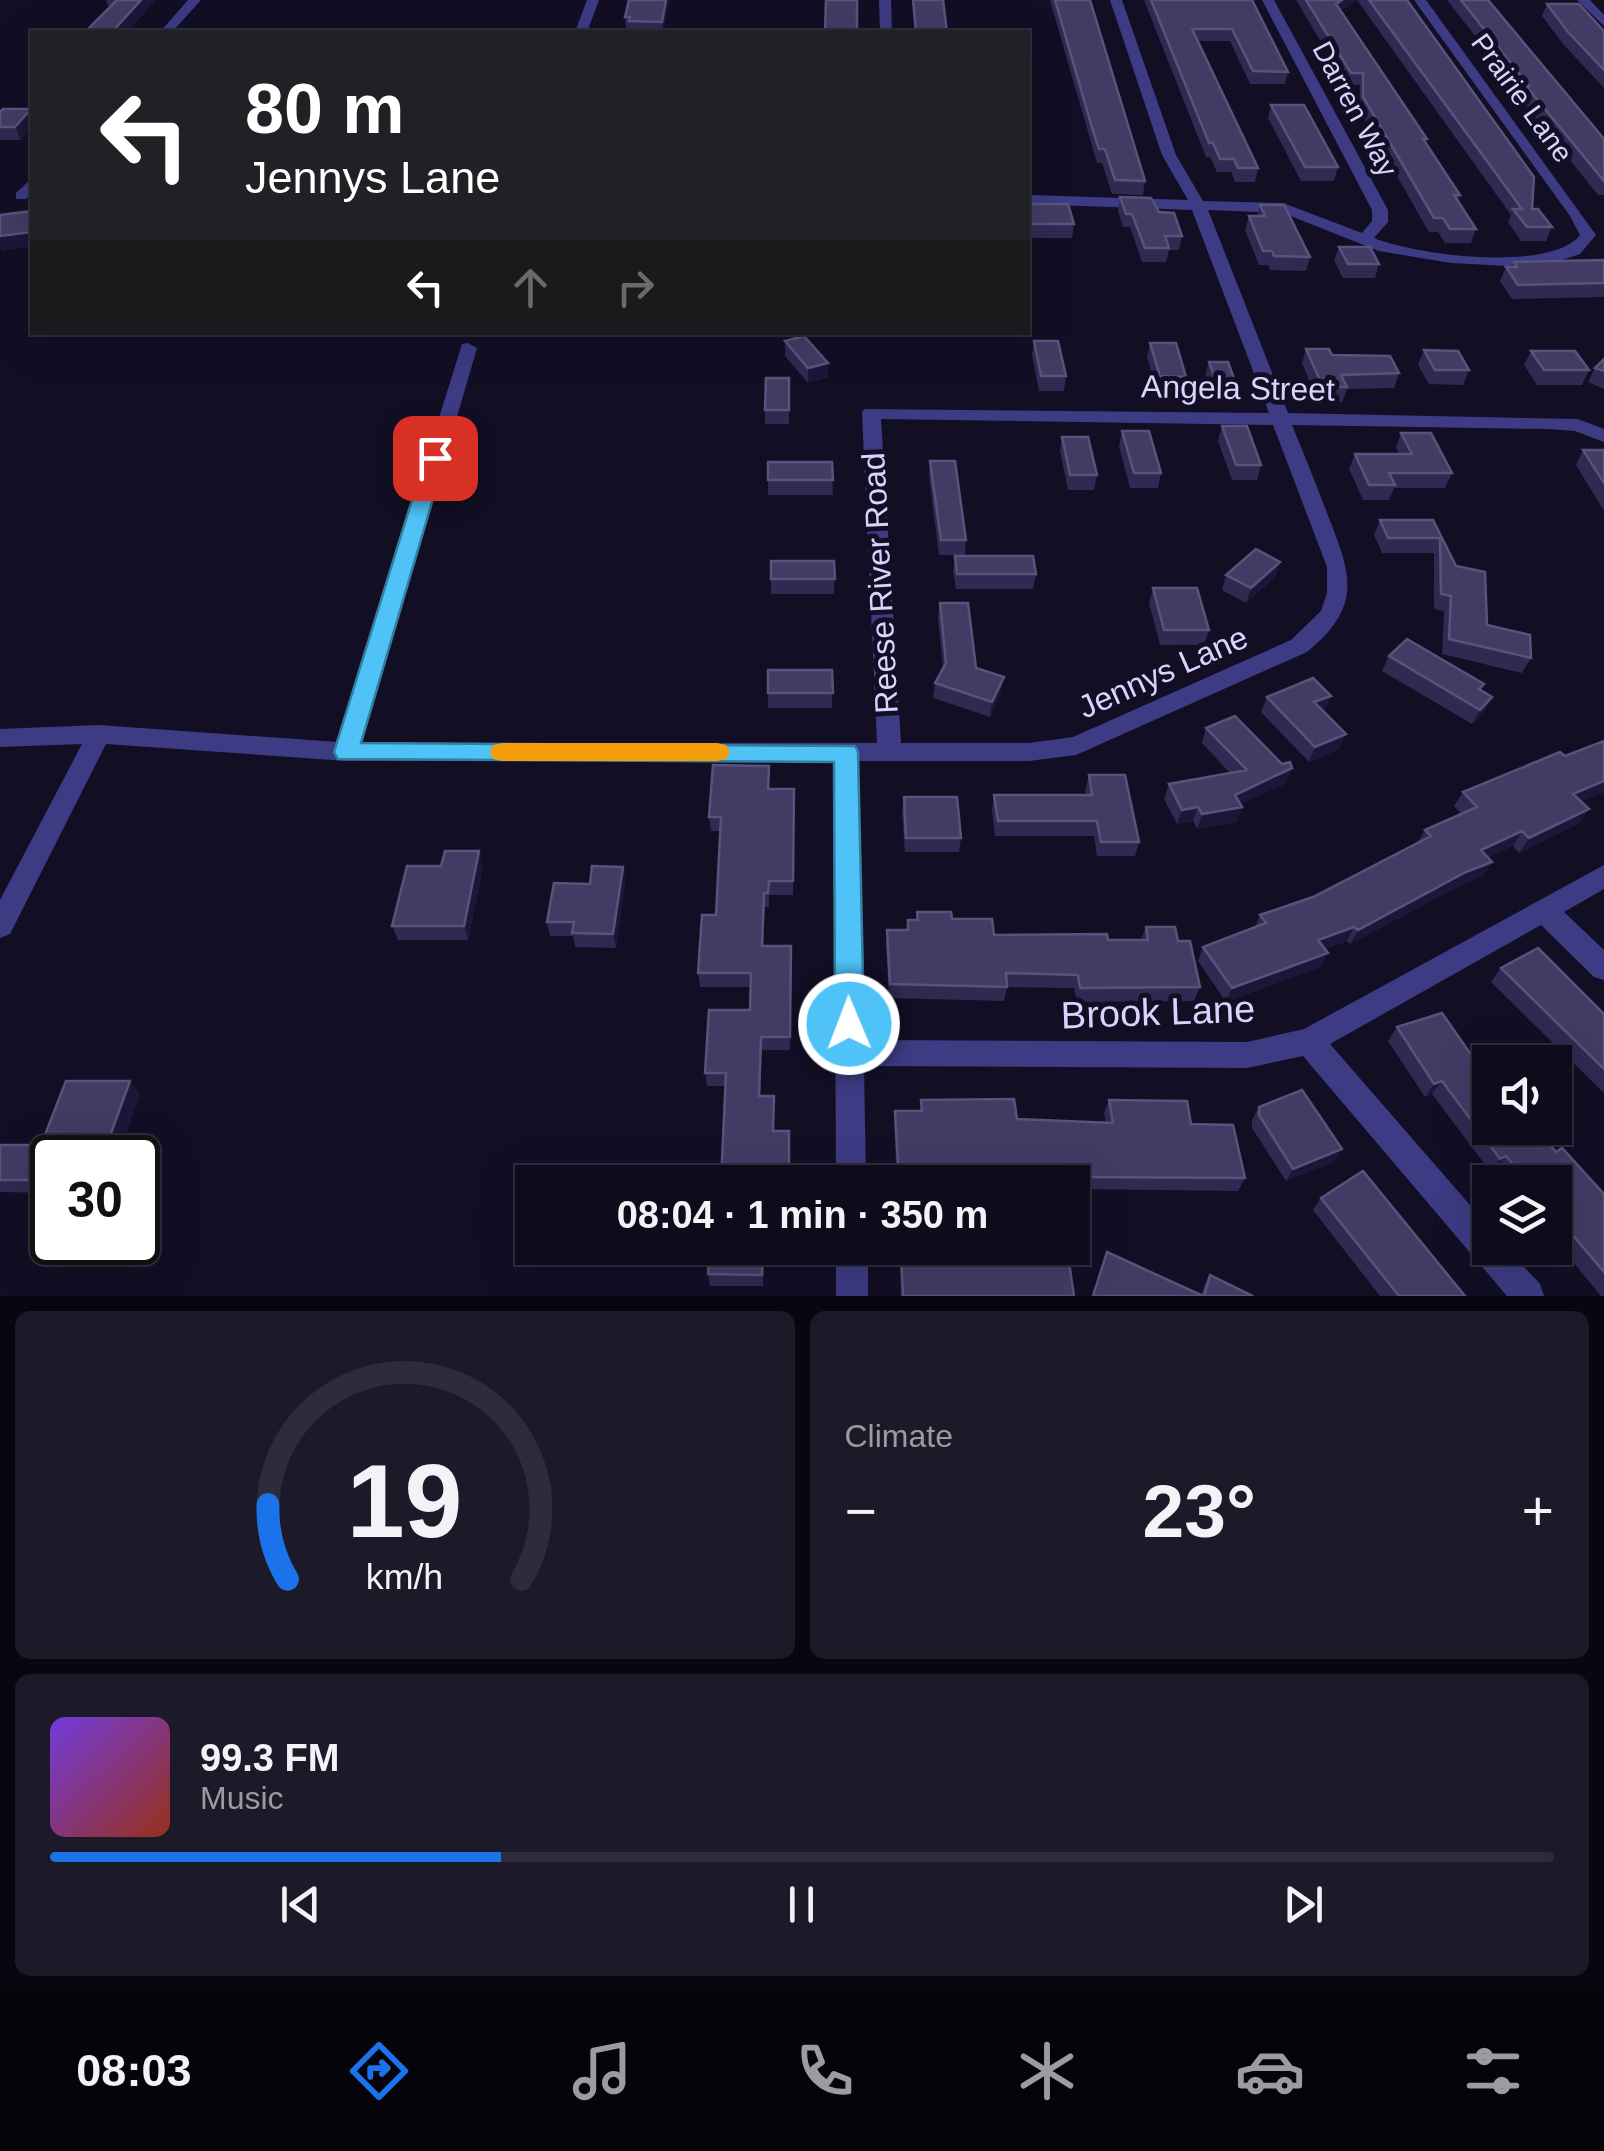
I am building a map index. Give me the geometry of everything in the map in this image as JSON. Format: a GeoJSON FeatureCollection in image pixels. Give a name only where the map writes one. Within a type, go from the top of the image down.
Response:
{"type":"FeatureCollection","features":[{"type":"Feature","properties":{"kind":"street"},"geometry":{"type":"LineString","coordinates":[[168,30],[195,0]]}},
{"type":"Feature","properties":{"kind":"street"},"geometry":{"type":"LineString","coordinates":[[582,30],[593,0]]}},
{"type":"Feature","properties":{"kind":"street"},"geometry":{"type":"LineString","coordinates":[[885,0],[886,30]]}},
{"type":"Feature","properties":{"kind":"street","name":"Jennys Lane"},"geometry":{"type":"LineString","coordinates":[[0,738],[99,734],[346,752],[1029,752],[1076,746],[1299,646],[1325,626],[1336,607],[1338,568],[1197,203],[1168,155],[1116,0]]}},
{"type":"Feature","properties":{"kind":"street","name":"Darren Way"},"geometry":{"type":"LineString","coordinates":[[1268,0],[1380,210],[1380,222],[1364,240]]}},
{"type":"Feature","properties":{"kind":"street","name":"Prairie Lane"},"geometry":{"type":"LineString","coordinates":[[1030,200],[1259,205],[1297,211],[1364,240],[1430,258],[1534,260],[1570,253],[1588,235],[1577,215],[1420,0]]}},
{"type":"Feature","properties":{"kind":"street"},"geometry":{"type":"LineString","coordinates":[[1583,0],[1604,22]]}},
{"type":"Feature","properties":{"kind":"street"},"geometry":{"type":"LineString","coordinates":[[346,752],[468,348]]}},
{"type":"Feature","properties":{"kind":"street","name":"Angela Street"},"geometry":{"type":"LineString","coordinates":[[871,413],[1578,424],[1602,435]]}},
{"type":"Feature","properties":{"kind":"street","name":"Reese River Road"},"geometry":{"type":"LineString","coordinates":[[871,413],[890,752]]}},
{"type":"Feature","properties":{"kind":"street"},"geometry":{"type":"LineString","coordinates":[[0,926],[99,734]]}},
{"type":"Feature","properties":{"kind":"street","name":"Reese River Road"},"geometry":{"type":"LineString","coordinates":[[846,752],[852,1165]]}},
{"type":"Feature","properties":{"kind":"street","name":"Brook Lane"},"geometry":{"type":"LineString","coordinates":[[851,1053],[1247,1054],[1309,1042],[1604,876]]}},
{"type":"Feature","properties":{"kind":"street"},"geometry":{"type":"LineString","coordinates":[[1545,911],[1604,968]]}},
{"type":"Feature","properties":{"kind":"street"},"geometry":{"type":"LineString","coordinates":[[1309,1042],[1528,1296]]}},
{"type":"Feature","properties":{"kind":"street"},"geometry":{"type":"LineString","coordinates":[[852,1265],[852,1296]]}},
{"type":"Feature","properties":{"kind":"building"},"geometry":{"type":"Polygon","coordinates":[[[117,0],[141,0],[114,30],[87,30],[117,0]]]}},
{"type":"Feature","properties":{"kind":"building"},"geometry":{"type":"Polygon","coordinates":[[[629,0],[666,0],[662,22],[629,21],[630,17],[625,17],[629,0]]]}},
{"type":"Feature","properties":{"kind":"building"},"geometry":{"type":"Polygon","coordinates":[[[826,0],[857,0],[857,30],[825,30],[826,0]]]}},
{"type":"Feature","properties":{"kind":"building"},"geometry":{"type":"Polygon","coordinates":[[[913,0],[943,0],[947,30],[916,30],[913,0]]]}},
{"type":"Feature","properties":{"kind":"building"},"geometry":{"type":"Polygon","coordinates":[[[1055,0],[1090,0],[1145,181],[1115,180],[1105,149],[1099,149],[1055,0]]]}},
{"type":"Feature","properties":{"kind":"building"},"geometry":{"type":"Polygon","coordinates":[[[1151,0],[1252,0],[1288,72],[1253,71],[1232,29],[1192,29],[1258,168],[1238,168],[1234,159],[1220,159],[1213,143],[1209,143],[1151,0]]]}},
{"type":"Feature","properties":{"kind":"building"},"geometry":{"type":"Polygon","coordinates":[[[1306,0],[1342,0],[1336,4],[1427,139],[1423,139],[1460,195],[1454,195],[1476,229],[1450,229],[1443,218],[1434,218],[1363,97],[1363,73],[1351,73],[1306,0]]]}},
{"type":"Feature","properties":{"kind":"building"},"geometry":{"type":"Polygon","coordinates":[[[1369,0],[1407,0],[1534,177],[1532,209],[1538,209],[1552,227],[1527,227],[1513,209],[1522,209],[1369,0]]]}},
{"type":"Feature","properties":{"kind":"building"},"geometry":{"type":"Polygon","coordinates":[[[1461,0],[1488,0],[1604,139],[1604,181],[1526,86],[1461,0]]]}},
{"type":"Feature","properties":{"kind":"building"},"geometry":{"type":"Polygon","coordinates":[[[1547,4],[1579,4],[1604,31],[1604,70],[1568,32],[1547,4]]]}},
{"type":"Feature","properties":{"kind":"building"},"geometry":{"type":"Polygon","coordinates":[[[1271,105],[1304,105],[1338,167],[1305,167],[1271,105]]]}},
{"type":"Feature","properties":{"kind":"building"},"geometry":{"type":"Polygon","coordinates":[[[30,109],[15,127],[0,127],[0,112],[30,109]]]}},
{"type":"Feature","properties":{"kind":"building"},"geometry":{"type":"Polygon","coordinates":[[[1120,197],[1151,198],[1159,212],[1174,213],[1182,236],[1165,236],[1169,248],[1145,248],[1132,214],[1126,214],[1120,197]]]}},
{"type":"Feature","properties":{"kind":"building"},"geometry":{"type":"Polygon","coordinates":[[[1030,204],[1068,204],[1074,224],[1030,224],[1030,204]]]}},
{"type":"Feature","properties":{"kind":"building"},"geometry":{"type":"Polygon","coordinates":[[[1260,205],[1284,205],[1310,257],[1274,256],[1272,251],[1263,251],[1249,216],[1265,216],[1260,205]]]}},
{"type":"Feature","properties":{"kind":"building"},"geometry":{"type":"Polygon","coordinates":[[[30,211],[30,232],[0,236],[0,215],[30,211]]]}},
{"type":"Feature","properties":{"kind":"building"},"geometry":{"type":"Polygon","coordinates":[[[1339,247],[1370,247],[1379,264],[1348,264],[1339,247]]]}},
{"type":"Feature","properties":{"kind":"building"},"geometry":{"type":"Polygon","coordinates":[[[1604,260],[1604,283],[1518,285],[1506,267],[1517,267],[1514,262],[1604,260]]]}},
{"type":"Feature","properties":{"kind":"building"},"geometry":{"type":"Polygon","coordinates":[[[804,336],[828,363],[808,368],[785,341],[804,336]]]}},
{"type":"Feature","properties":{"kind":"building"},"geometry":{"type":"Polygon","coordinates":[[[1034,341],[1058,341],[1066,376],[1041,376],[1034,341]]]}},
{"type":"Feature","properties":{"kind":"building"},"geometry":{"type":"Polygon","coordinates":[[[1150,343],[1176,343],[1186,377],[1160,376],[1150,343]]]}},
{"type":"Feature","properties":{"kind":"building"},"geometry":{"type":"Polygon","coordinates":[[[1306,349],[1329,349],[1332,355],[1390,356],[1399,373],[1341,375],[1347,387],[1323,387],[1306,349]]]}},
{"type":"Feature","properties":{"kind":"building"},"geometry":{"type":"Polygon","coordinates":[[[1424,350],[1458,351],[1469,370],[1435,370],[1424,350]]]}},
{"type":"Feature","properties":{"kind":"building"},"geometry":{"type":"Polygon","coordinates":[[[1531,351],[1575,351],[1589,370],[1544,370],[1531,351]]]}},
{"type":"Feature","properties":{"kind":"building"},"geometry":{"type":"Polygon","coordinates":[[[1209,362],[1228,362],[1235,381],[1216,381],[1209,362]]]}},
{"type":"Feature","properties":{"kind":"building"},"geometry":{"type":"Polygon","coordinates":[[[766,378],[789,378],[789,410],[765,410],[766,378]]]}},
{"type":"Feature","properties":{"kind":"building"},"geometry":{"type":"Polygon","coordinates":[[[1222,426],[1247,426],[1261,465],[1236,465],[1222,426]]]}},
{"type":"Feature","properties":{"kind":"building"},"geometry":{"type":"Polygon","coordinates":[[[1122,431],[1149,431],[1161,473],[1134,473],[1122,431]]]}},
{"type":"Feature","properties":{"kind":"building"},"geometry":{"type":"Polygon","coordinates":[[[1401,433],[1431,433],[1452,473],[1389,473],[1395,485],[1369,485],[1355,454],[1412,454],[1401,433]]]}},
{"type":"Feature","properties":{"kind":"building"},"geometry":{"type":"Polygon","coordinates":[[[1062,437],[1088,437],[1097,475],[1070,475],[1062,437]]]}},
{"type":"Feature","properties":{"kind":"building"},"geometry":{"type":"Polygon","coordinates":[[[1583,450],[1604,450],[1604,483],[1583,450]]]}},
{"type":"Feature","properties":{"kind":"building"},"geometry":{"type":"Polygon","coordinates":[[[930,461],[955,461],[966,540],[941,540],[930,461]]]}},
{"type":"Feature","properties":{"kind":"building"},"geometry":{"type":"Polygon","coordinates":[[[768,462],[832,462],[833,480],[768,480],[768,462]]]}},
{"type":"Feature","properties":{"kind":"building"},"geometry":{"type":"Polygon","coordinates":[[[1380,520],[1433,520],[1456,566],[1485,572],[1487,625],[1530,635],[1531,658],[1449,639],[1451,596],[1441,594],[1440,538],[1388,538],[1380,520]]]}},
{"type":"Feature","properties":{"kind":"building"},"geometry":{"type":"Polygon","coordinates":[[[1256,549],[1280,562],[1251,588],[1226,575],[1256,549]]]}},
{"type":"Feature","properties":{"kind":"building"},"geometry":{"type":"Polygon","coordinates":[[[955,556],[1033,556],[1036,574],[957,574],[955,556]]]}},
{"type":"Feature","properties":{"kind":"building"},"geometry":{"type":"Polygon","coordinates":[[[771,561],[834,561],[835,579],[771,579],[771,561]]]}},
{"type":"Feature","properties":{"kind":"building"},"geometry":{"type":"Polygon","coordinates":[[[1153,588],[1197,588],[1209,630],[1164,630],[1153,588]]]}},
{"type":"Feature","properties":{"kind":"building"},"geometry":{"type":"Polygon","coordinates":[[[940,603],[968,603],[976,668],[1004,677],[992,702],[935,683],[946,663],[940,603]]]}},
{"type":"Feature","properties":{"kind":"building"},"geometry":{"type":"Polygon","coordinates":[[[1407,639],[1484,684],[1479,689],[1492,697],[1480,710],[1389,656],[1407,639]]]}},
{"type":"Feature","properties":{"kind":"building"},"geometry":{"type":"Polygon","coordinates":[[[768,670],[832,670],[833,693],[768,693],[768,670]]]}},
{"type":"Feature","properties":{"kind":"building"},"geometry":{"type":"Polygon","coordinates":[[[1313,678],[1331,696],[1314,702],[1346,734],[1315,747],[1267,697],[1313,678]]]}},
{"type":"Feature","properties":{"kind":"building"},"geometry":{"type":"Polygon","coordinates":[[[1235,716],[1282,764],[1290,762],[1292,768],[1235,795],[1242,807],[1202,814],[1198,807],[1182,810],[1169,784],[1247,770],[1206,728],[1235,716]]]}},
{"type":"Feature","properties":{"kind":"building"},"geometry":{"type":"Polygon","coordinates":[[[1604,741],[1604,781],[1573,794],[1589,809],[1529,838],[1522,831],[1481,850],[1492,862],[1358,930],[1354,927],[1318,940],[1328,953],[1232,988],[1203,947],[1266,923],[1260,915],[1313,897],[1431,836],[1425,830],[1477,807],[1463,792],[1560,752],[1565,756],[1604,741]]]}},
{"type":"Feature","properties":{"kind":"building"},"geometry":{"type":"Polygon","coordinates":[[[713,765],[769,766],[768,789],[794,789],[793,881],[769,881],[768,893],[764,893],[762,946],[791,946],[790,1037],[761,1037],[759,1096],[774,1096],[773,1131],[789,1131],[789,1165],[722,1165],[726,1073],[705,1073],[709,1010],[750,1010],[751,973],[698,973],[702,915],[716,915],[721,817],[709,817],[713,765]]]}},
{"type":"Feature","properties":{"kind":"building"},"geometry":{"type":"Polygon","coordinates":[[[1089,775],[1125,775],[1139,842],[1101,842],[1097,821],[998,821],[994,795],[1092,795],[1089,775]]]}},
{"type":"Feature","properties":{"kind":"building"},"geometry":{"type":"Polygon","coordinates":[[[904,797],[957,797],[961,838],[906,838],[904,797]]]}},
{"type":"Feature","properties":{"kind":"building"},"geometry":{"type":"Polygon","coordinates":[[[445,851],[479,851],[464,926],[392,926],[407,866],[441,866],[445,851]]]}},
{"type":"Feature","properties":{"kind":"building"},"geometry":{"type":"Polygon","coordinates":[[[592,866],[623,867],[613,934],[572,933],[574,922],[547,922],[554,883],[590,884],[592,866]]]}},
{"type":"Feature","properties":{"kind":"building"},"geometry":{"type":"Polygon","coordinates":[[[917,912],[951,912],[952,919],[992,919],[994,935],[1107,934],[1108,940],[1148,940],[1146,927],[1175,927],[1178,941],[1190,941],[1200,987],[1080,988],[1078,975],[1006,973],[1007,987],[890,984],[887,930],[908,930],[908,920],[918,920],[917,912]]]}},
{"type":"Feature","properties":{"kind":"building"},"geometry":{"type":"Polygon","coordinates":[[[1538,948],[1604,1014],[1604,1069],[1501,968],[1538,948]]]}},
{"type":"Feature","properties":{"kind":"building"},"geometry":{"type":"Polygon","coordinates":[[[1442,1013],[1472,1056],[1472,1121],[1442,1081],[1434,1084],[1397,1027],[1442,1013]]]}},
{"type":"Feature","properties":{"kind":"building"},"geometry":{"type":"Polygon","coordinates":[[[66,1081],[130,1081],[110,1135],[45,1135],[66,1081]]]}},
{"type":"Feature","properties":{"kind":"building"},"geometry":{"type":"Polygon","coordinates":[[[1302,1090],[1342,1149],[1293,1169],[1259,1115],[1259,1107],[1302,1090]]]}},
{"type":"Feature","properties":{"kind":"building"},"geometry":{"type":"Polygon","coordinates":[[[1014,1099],[1017,1119],[1113,1123],[1109,1100],[1187,1101],[1191,1124],[1233,1125],[1245,1178],[1090,1177],[1090,1165],[898,1165],[895,1111],[922,1111],[921,1100],[1014,1099]]]}},
{"type":"Feature","properties":{"kind":"building"},"geometry":{"type":"Polygon","coordinates":[[[0,1145],[30,1145],[30,1180],[0,1180],[0,1145]]]}},
{"type":"Feature","properties":{"kind":"building"},"geometry":{"type":"Polygon","coordinates":[[[1490,1145],[1550,1145],[1556,1152],[1562,1148],[1604,1194],[1604,1272],[1572,1234],[1572,1165],[1514,1165],[1506,1156],[1500,1159],[1490,1145]]]}},
{"type":"Feature","properties":{"kind":"building"},"geometry":{"type":"Polygon","coordinates":[[[1363,1171],[1465,1296],[1399,1296],[1321,1198],[1363,1171]]]}},
{"type":"Feature","properties":{"kind":"building"},"geometry":{"type":"Polygon","coordinates":[[[1107,1252],[1203,1296],[1093,1296],[1107,1252]]]}},
{"type":"Feature","properties":{"kind":"building"},"geometry":{"type":"Polygon","coordinates":[[[709,1265],[762,1265],[762,1275],[708,1274],[709,1265]]]}},
{"type":"Feature","properties":{"kind":"building"},"geometry":{"type":"Polygon","coordinates":[[[902,1265],[1069,1265],[1074,1296],[903,1296],[902,1265]]]}},
{"type":"Feature","properties":{"kind":"building"},"geometry":{"type":"Polygon","coordinates":[[[1210,1275],[1253,1296],[1204,1296],[1210,1275]]]}},
{"type":"Feature","properties":{"kind":"slow traffic"},"geometry":{"type":"LineString","coordinates":[[502,752],[717,752]]}},
{"type":"Feature","properties":{"kind":"route"},"geometry":{"type":"LineString","coordinates":[[435,458],[346,752],[846,752],[849,1024]]}}]}
